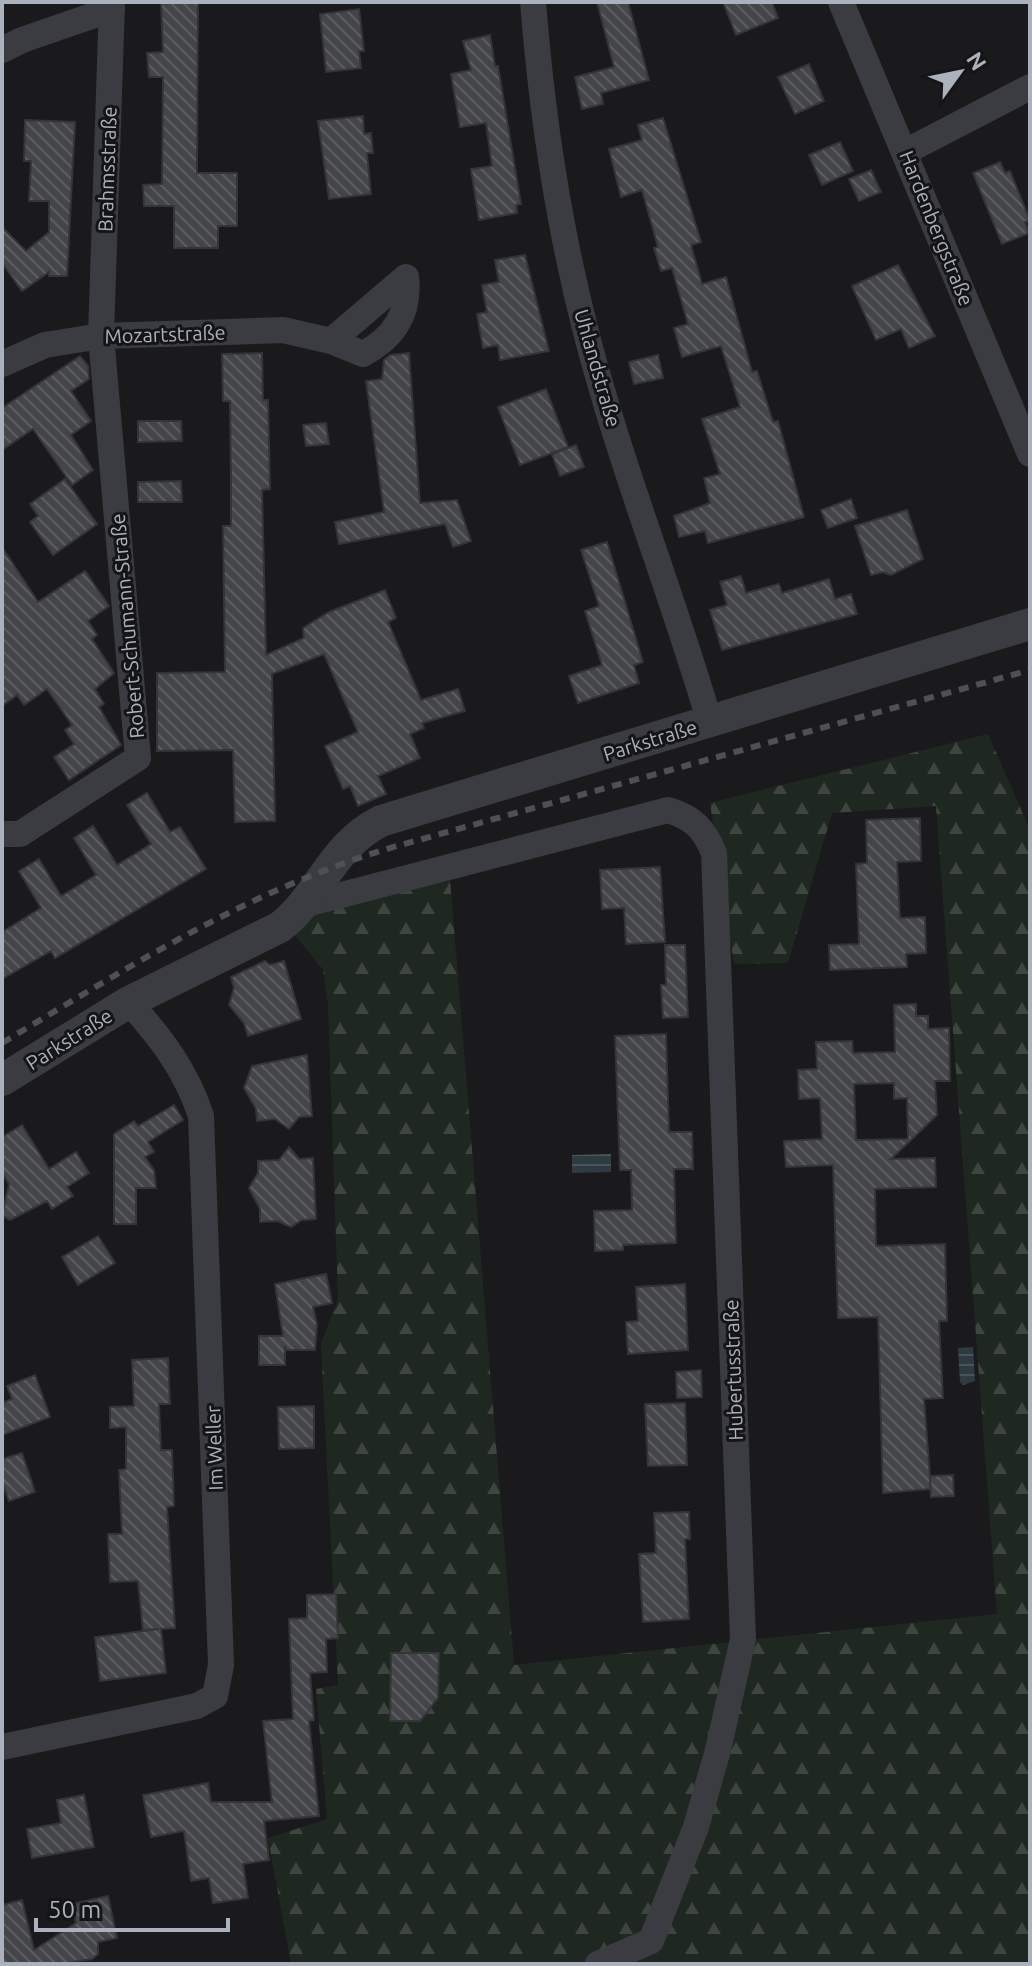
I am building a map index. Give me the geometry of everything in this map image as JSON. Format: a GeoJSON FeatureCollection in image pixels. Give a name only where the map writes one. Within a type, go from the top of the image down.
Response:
{"type":"FeatureCollection","features":[{"type":"Feature","properties":{"kind":"street","name":"Uhlandstraße"},"geometry":{"type":"LineString","coordinates":[[533,2],[543,120],[561,226],[588,338],[710,723]]}},
{"type":"Feature","properties":{"kind":"street","name":"Hardenbergstraße"},"geometry":{"type":"LineString","coordinates":[[841,2],[1030,454]]}},
{"type":"Feature","properties":{"kind":"street"},"geometry":{"type":"LineString","coordinates":[[2,50],[112,6]]}},
{"type":"Feature","properties":{"kind":"street","name":"Brahmsstraße"},"geometry":{"type":"LineString","coordinates":[[101,336],[112,6]]}},
{"type":"Feature","properties":{"kind":"street"},"geometry":{"type":"LineString","coordinates":[[905,152],[1030,87]]}},
{"type":"Feature","properties":{"kind":"street","name":"Mozartstraße"},"geometry":{"type":"LineString","coordinates":[[2,364],[45,345],[101,336],[283,330],[331,341]]}},
{"type":"Feature","properties":{"kind":"street","name":"Robert-Schumann-Straße"},"geometry":{"type":"LineString","coordinates":[[2,834],[20,834],[138,758],[101,336]]}},
{"type":"Feature","properties":{"kind":"street","name":"Parkstraße"},"geometry":{"type":"LineString","coordinates":[[2,1080],[129,1002],[280,927],[303,905],[326,869],[355,837],[381,821],[1030,624]]}},
{"type":"Feature","properties":{"kind":"street","name":"Parkstraße"},"geometry":{"type":"LineString","coordinates":[[303,905],[668,810]]}},
{"type":"Feature","properties":{"kind":"street","name":"Hubertusstraße"},"geometry":{"type":"LineString","coordinates":[[598,1964],[651,1941],[696,1827],[718,1750],[743,1639],[714,853],[704,831],[689,816],[668,810]]}},
{"type":"Feature","properties":{"kind":"street","name":"Im Weller"},"geometry":{"type":"LineString","coordinates":[[2,1747],[197,1706],[215,1696],[221,1665],[201,1116],[191,1084],[169,1047],[129,1002]]}},
{"type":"Feature","properties":{"kind":"green space"},"geometry":{"type":"Polygon","coordinates":[[[988,734],[1030,830],[1030,1964],[291,1964],[268,1838],[327,1819],[316,1689],[338,1685],[321,1344],[338,1299],[328,1004],[323,969],[293,933],[323,906],[450,879],[514,1665],[997,1614],[936,806],[832,813],[788,963],[734,964],[710,803],[988,734]]]}},
{"type":"Feature","properties":{"kind":"shaded area"},"geometry":{"type":"Polygon","coordinates":[[[611,1154],[611,1172],[572,1173],[572,1155],[611,1154]]]}},
{"type":"Feature","properties":{"kind":"shaded area"},"geometry":{"type":"Polygon","coordinates":[[[973,1347],[975,1381],[963,1385],[960,1382],[958,1348],[973,1347]]]}},
{"type":"Feature","properties":{"kind":"building"},"geometry":{"type":"Polygon","coordinates":[[[161,2],[198,2],[197,173],[237,173],[237,226],[218,226],[218,248],[174,248],[174,206],[144,206],[143,185],[162,184],[163,77],[149,77],[147,53],[163,52],[161,2]]]}},
{"type":"Feature","properties":{"kind":"building"},"geometry":{"type":"Polygon","coordinates":[[[597,2],[628,2],[649,80],[601,93],[603,104],[582,109],[575,77],[614,67],[597,2]]]}},
{"type":"Feature","properties":{"kind":"building"},"geometry":{"type":"Polygon","coordinates":[[[723,2],[772,2],[778,18],[736,35],[723,2]]]}},
{"type":"Feature","properties":{"kind":"building"},"geometry":{"type":"Polygon","coordinates":[[[359,9],[364,51],[359,51],[361,68],[326,72],[320,14],[359,9]]]}},
{"type":"Feature","properties":{"kind":"building"},"geometry":{"type":"Polygon","coordinates":[[[490,35],[521,204],[516,205],[517,213],[479,220],[471,169],[492,166],[486,123],[460,127],[451,74],[471,70],[463,41],[490,35]]]}},
{"type":"Feature","properties":{"kind":"building"},"geometry":{"type":"Polygon","coordinates":[[[809,64],[824,101],[795,114],[778,77],[809,64]]]}},
{"type":"Feature","properties":{"kind":"building"},"geometry":{"type":"Polygon","coordinates":[[[363,116],[364,134],[371,133],[373,153],[367,153],[371,194],[329,199],[318,121],[363,116]]]}},
{"type":"Feature","properties":{"kind":"building"},"geometry":{"type":"Polygon","coordinates":[[[663,118],[701,242],[691,245],[702,284],[726,277],[752,372],[757,371],[773,422],[778,421],[804,517],[708,543],[705,531],[679,537],[674,516],[710,503],[704,478],[720,474],[702,419],[740,407],[721,346],[682,357],[674,328],[688,324],[672,268],[661,271],[654,248],[658,247],[642,190],[621,197],[609,149],[642,140],[638,125],[663,118]]]}},
{"type":"Feature","properties":{"kind":"building"},"geometry":{"type":"Polygon","coordinates":[[[25,120],[75,122],[67,276],[49,276],[49,272],[22,291],[2,263],[2,227],[26,251],[49,232],[49,201],[29,201],[31,161],[24,161],[25,120]]]}},
{"type":"Feature","properties":{"kind":"building"},"geometry":{"type":"Polygon","coordinates":[[[840,142],[853,171],[822,185],[809,155],[840,142]]]}},
{"type":"Feature","properties":{"kind":"building"},"geometry":{"type":"Polygon","coordinates":[[[1000,162],[1005,173],[1010,171],[1030,221],[1025,222],[1029,233],[1002,244],[973,173],[1000,162]]]}},
{"type":"Feature","properties":{"kind":"building"},"geometry":{"type":"Polygon","coordinates":[[[871,170],[881,192],[859,201],[849,179],[871,170]]]}},
{"type":"Feature","properties":{"kind":"building"},"geometry":{"type":"Polygon","coordinates":[[[525,255],[549,351],[500,360],[498,345],[483,348],[477,314],[487,312],[482,285],[499,282],[495,260],[525,255]]]}},
{"type":"Feature","properties":{"kind":"building"},"geometry":{"type":"Polygon","coordinates":[[[898,265],[935,336],[909,348],[901,329],[876,340],[852,286],[898,265]]]}},
{"type":"Feature","properties":{"kind":"building"},"geometry":{"type":"Polygon","coordinates":[[[262,353],[263,400],[268,400],[270,489],[262,490],[266,655],[304,638],[303,628],[329,612],[385,590],[396,618],[388,622],[421,700],[458,689],[465,711],[422,723],[424,728],[410,734],[420,758],[378,776],[386,794],[358,806],[350,786],[343,789],[325,746],[358,732],[324,654],[272,674],[275,821],[235,822],[233,750],[157,751],[157,673],[225,672],[223,526],[231,526],[231,478],[230,401],[223,401],[222,354],[262,353]]]}},
{"type":"Feature","properties":{"kind":"building"},"geometry":{"type":"Polygon","coordinates":[[[409,353],[420,503],[457,500],[471,541],[453,547],[445,524],[339,544],[335,522],[384,512],[366,381],[382,379],[384,360],[390,355],[409,353]]]}},
{"type":"Feature","properties":{"kind":"building"},"geometry":{"type":"Polygon","coordinates":[[[658,355],[663,378],[634,384],[629,362],[658,355]]]}},
{"type":"Feature","properties":{"kind":"building"},"geometry":{"type":"Polygon","coordinates":[[[80,356],[88,366],[89,379],[71,391],[91,421],[71,435],[93,470],[72,485],[33,429],[2,450],[2,408],[80,356]]]}},
{"type":"Feature","properties":{"kind":"building"},"geometry":{"type":"Polygon","coordinates":[[[546,389],[568,447],[520,465],[498,407],[546,389]]]}},
{"type":"Feature","properties":{"kind":"building"},"geometry":{"type":"Polygon","coordinates":[[[138,421],[181,421],[182,441],[138,442],[138,421]]]}},
{"type":"Feature","properties":{"kind":"building"},"geometry":{"type":"Polygon","coordinates":[[[326,423],[329,444],[306,446],[303,425],[326,423]]]}},
{"type":"Feature","properties":{"kind":"building"},"geometry":{"type":"Polygon","coordinates":[[[576,445],[584,467],[560,476],[552,454],[576,445]]]}},
{"type":"Feature","properties":{"kind":"building"},"geometry":{"type":"Polygon","coordinates":[[[65,479],[97,524],[53,555],[30,522],[38,516],[30,504],[65,479]]]}},
{"type":"Feature","properties":{"kind":"building"},"geometry":{"type":"Polygon","coordinates":[[[181,481],[182,502],[138,502],[138,482],[181,481]]]}},
{"type":"Feature","properties":{"kind":"building"},"geometry":{"type":"Polygon","coordinates":[[[851,499],[857,518],[828,528],[821,510],[851,499]]]}},
{"type":"Feature","properties":{"kind":"building"},"geometry":{"type":"Polygon","coordinates":[[[907,510],[923,559],[891,575],[883,572],[871,575],[855,526],[907,510]]]}},
{"type":"Feature","properties":{"kind":"building"},"geometry":{"type":"Polygon","coordinates":[[[607,542],[643,662],[634,665],[639,683],[578,703],[569,676],[602,665],[585,611],[599,606],[581,550],[607,542]]]}},
{"type":"Feature","properties":{"kind":"building"},"geometry":{"type":"Polygon","coordinates":[[[2,547],[38,602],[85,571],[109,606],[88,621],[97,635],[92,639],[114,673],[95,689],[104,704],[99,707],[121,745],[69,780],[54,757],[74,744],[65,730],[72,725],[47,689],[24,705],[17,695],[2,706],[2,547]]]}},
{"type":"Feature","properties":{"kind":"building"},"geometry":{"type":"Polygon","coordinates":[[[741,576],[746,593],[779,584],[782,593],[829,579],[835,599],[851,594],[857,614],[722,650],[710,610],[727,605],[720,582],[741,576]]]}},
{"type":"Feature","properties":{"kind":"building"},"geometry":{"type":"Polygon","coordinates":[[[147,793],[170,832],[180,827],[206,869],[55,958],[51,951],[2,979],[2,932],[41,908],[19,871],[39,859],[61,896],[96,875],[74,838],[93,826],[117,865],[151,844],[127,805],[147,793]]]}},
{"type":"Feature","properties":{"kind":"building"},"geometry":{"type":"Polygon","coordinates":[[[920,818],[921,861],[897,862],[900,918],[925,917],[926,953],[906,954],[907,967],[830,970],[829,945],[859,944],[856,864],[867,863],[866,820],[920,818]]]}},
{"type":"Feature","properties":{"kind":"building"},"geometry":{"type":"Polygon","coordinates":[[[660,867],[665,942],[626,944],[624,908],[602,909],[600,870],[660,867]]]}},
{"type":"Feature","properties":{"kind":"building"},"geometry":{"type":"Polygon","coordinates":[[[665,945],[685,945],[688,1017],[663,1018],[661,985],[666,985],[665,945]]]}},
{"type":"Feature","properties":{"kind":"building"},"geometry":{"type":"Polygon","coordinates":[[[265,961],[270,965],[284,961],[301,1019],[248,1036],[244,1023],[229,1005],[234,988],[231,977],[265,961]]]}},
{"type":"Feature","properties":{"kind":"building"},"geometry":{"type":"Polygon","coordinates":[[[916,1004],[916,1016],[928,1016],[928,1029],[949,1028],[950,1081],[935,1081],[937,1115],[891,1159],[935,1158],[936,1187],[875,1189],[876,1246],[945,1244],[947,1321],[939,1321],[943,1398],[924,1399],[931,1489],[883,1493],[878,1317],[838,1318],[833,1165],[786,1167],[784,1141],[822,1139],[820,1098],[799,1099],[798,1070],[817,1069],[816,1042],[852,1041],[853,1053],[895,1052],[894,1005],[916,1004]],[[894,1083],[854,1084],[856,1140],[908,1139],[907,1098],[894,1099],[894,1083]]]}},
{"type":"Feature","properties":{"kind":"building"},"geometry":{"type":"Polygon","coordinates":[[[666,1034],[669,1132],[692,1132],[693,1169],[674,1169],[676,1243],[623,1245],[623,1250],[595,1251],[594,1211],[632,1210],[631,1170],[620,1170],[615,1036],[666,1034]]]}},
{"type":"Feature","properties":{"kind":"building"},"geometry":{"type":"Polygon","coordinates":[[[307,1055],[312,1116],[299,1117],[289,1129],[275,1119],[257,1121],[256,1109],[244,1088],[252,1066],[307,1055]]]}},
{"type":"Feature","properties":{"kind":"building"},"geometry":{"type":"Polygon","coordinates":[[[174,1105],[183,1120],[148,1142],[154,1152],[145,1157],[154,1170],[156,1188],[136,1188],[136,1224],[114,1224],[114,1134],[134,1121],[138,1126],[174,1105]]]}},
{"type":"Feature","properties":{"kind":"building"},"geometry":{"type":"Polygon","coordinates":[[[22,1125],[49,1169],[76,1152],[89,1173],[67,1187],[73,1196],[52,1209],[47,1201],[10,1220],[2,1215],[9,1184],[2,1173],[2,1137],[22,1125]]]}},
{"type":"Feature","properties":{"kind":"building"},"geometry":{"type":"Polygon","coordinates":[[[289,1147],[299,1159],[313,1158],[316,1219],[302,1220],[291,1227],[278,1221],[260,1222],[260,1209],[249,1188],[258,1173],[258,1161],[279,1160],[289,1147]]]}},
{"type":"Feature","properties":{"kind":"building"},"geometry":{"type":"Polygon","coordinates":[[[98,1236],[115,1263],[78,1285],[62,1257],[98,1236]]]}},
{"type":"Feature","properties":{"kind":"building"},"geometry":{"type":"Polygon","coordinates":[[[326,1274],[332,1303],[313,1307],[317,1324],[315,1350],[286,1350],[285,1346],[285,1365],[259,1365],[259,1336],[283,1336],[275,1284],[326,1274]]]}},
{"type":"Feature","properties":{"kind":"building"},"geometry":{"type":"Polygon","coordinates":[[[685,1284],[688,1350],[628,1354],[626,1322],[638,1321],[636,1287],[685,1284]]]}},
{"type":"Feature","properties":{"kind":"building"},"geometry":{"type":"Polygon","coordinates":[[[168,1358],[170,1404],[159,1404],[161,1450],[172,1450],[174,1506],[167,1507],[175,1628],[161,1629],[166,1673],[100,1681],[95,1637],[159,1629],[143,1630],[138,1581],[110,1582],[108,1534],[122,1534],[119,1470],[126,1469],[126,1427],[110,1428],[110,1407],[134,1406],[132,1360],[168,1358]]]}},
{"type":"Feature","properties":{"kind":"building"},"geometry":{"type":"Polygon","coordinates":[[[701,1370],[702,1397],[677,1398],[676,1372],[701,1370]]]}},
{"type":"Feature","properties":{"kind":"building"},"geometry":{"type":"Polygon","coordinates":[[[35,1375],[50,1417],[2,1435],[2,1403],[12,1399],[7,1386],[35,1375]]]}},
{"type":"Feature","properties":{"kind":"building"},"geometry":{"type":"Polygon","coordinates":[[[685,1403],[687,1465],[648,1466],[645,1404],[685,1403]]]}},
{"type":"Feature","properties":{"kind":"building"},"geometry":{"type":"Polygon","coordinates":[[[314,1406],[314,1448],[279,1449],[278,1407],[314,1406]]]}},
{"type":"Feature","properties":{"kind":"building"},"geometry":{"type":"Polygon","coordinates":[[[22,1453],[35,1492],[9,1501],[2,1481],[2,1459],[22,1453]]]}},
{"type":"Feature","properties":{"kind":"building"},"geometry":{"type":"Polygon","coordinates":[[[953,1475],[954,1496],[931,1497],[930,1476],[953,1475]]]}},
{"type":"Feature","properties":{"kind":"building"},"geometry":{"type":"Polygon","coordinates":[[[689,1512],[690,1539],[685,1539],[689,1619],[643,1622],[639,1554],[656,1553],[654,1513],[689,1512]]]}},
{"type":"Feature","properties":{"kind":"building"},"geometry":{"type":"Polygon","coordinates":[[[336,1594],[338,1638],[326,1639],[327,1672],[310,1673],[314,1720],[309,1721],[319,1816],[264,1821],[269,1860],[243,1864],[248,1898],[213,1903],[209,1878],[191,1881],[184,1831],[151,1837],[143,1795],[208,1783],[211,1802],[272,1802],[263,1721],[293,1719],[289,1619],[307,1618],[307,1595],[336,1594]]]}},
{"type":"Feature","properties":{"kind":"building"},"geometry":{"type":"Polygon","coordinates":[[[391,1653],[439,1653],[438,1698],[420,1721],[390,1721],[391,1653]]]}},
{"type":"Feature","properties":{"kind":"building"},"geometry":{"type":"Polygon","coordinates":[[[84,1795],[94,1847],[32,1858],[27,1829],[61,1823],[57,1800],[84,1795]]]}},
{"type":"Feature","properties":{"kind":"building"},"geometry":{"type":"Polygon","coordinates":[[[108,1896],[117,1938],[98,1942],[98,1954],[92,1959],[59,1964],[2,1964],[2,1905],[22,1900],[34,1950],[76,1923],[72,1904],[108,1896]]]}},
{"type":"Feature","properties":{"kind":"railway"},"geometry":{"type":"LineString","coordinates":[[2,1043],[193,931],[242,906],[343,863],[1030,670]]}}]}
